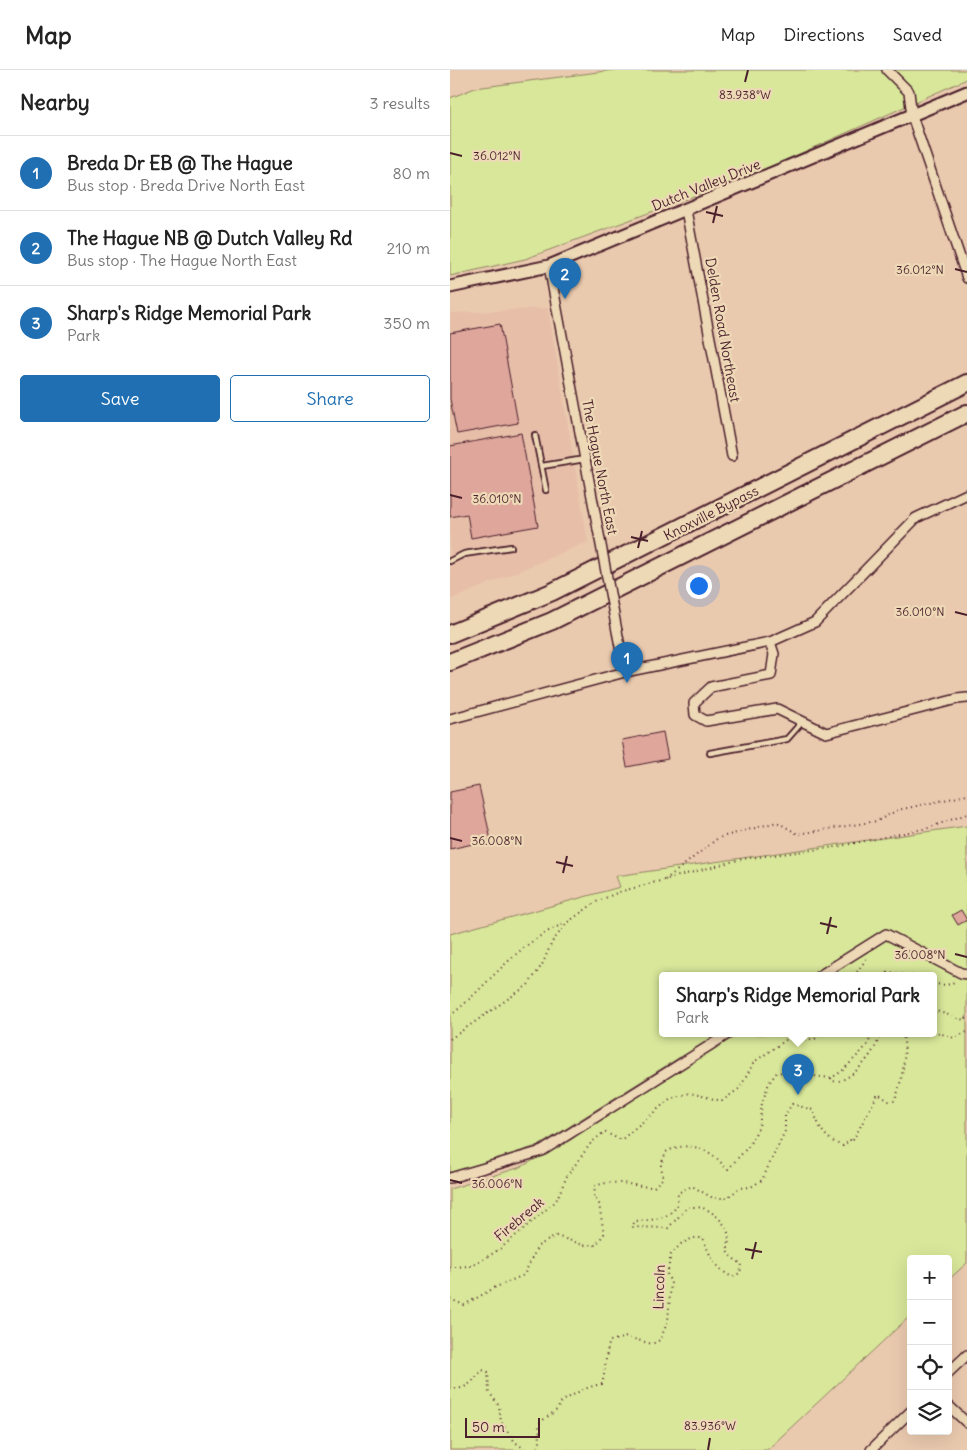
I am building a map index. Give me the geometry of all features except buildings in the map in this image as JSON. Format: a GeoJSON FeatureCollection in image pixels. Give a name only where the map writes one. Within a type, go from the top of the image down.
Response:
{"type":"FeatureCollection","features":[{"type":"Feature","properties":{"kind":"highway","name":"Knoxville Bypass"},"geometry":{"type":"LineString","coordinates":[[450,634],[552,592],[967,382]]}},
{"type":"Feature","properties":{"kind":"highway","name":"Knoxville Bypass"},"geometry":{"type":"LineString","coordinates":[[450,662],[552,621],[967,413]]}},
{"type":"Feature","properties":{"kind":"street"},"geometry":{"type":"LineString","coordinates":[[888,70],[910,92],[912,116],[967,278]]}},
{"type":"Feature","properties":{"kind":"street","name":"Dutch Valley Drive"},"geometry":{"type":"LineString","coordinates":[[450,287],[549,266],[967,92]]}},
{"type":"Feature","properties":{"kind":"street","name":"Delden Road Northeast"},"geometry":{"type":"LineString","coordinates":[[686,210],[732,456]]}},
{"type":"Feature","properties":{"kind":"street","name":"The Hague North East"},"geometry":{"type":"LineString","coordinates":[[549,266],[626,672]]}},
{"type":"Feature","properties":{"kind":"street"},"geometry":{"type":"LineString","coordinates":[[450,719],[626,672],[770,642],[815,622],[916,518],[967,494]]}},
{"type":"Feature","properties":{"kind":"street"},"geometry":{"type":"LineString","coordinates":[[770,642],[774,654],[771,675],[711,687],[694,703],[695,715],[706,721],[777,709],[826,733],[967,698]]}},
{"type":"Feature","properties":{"kind":"street"},"geometry":{"type":"LineString","coordinates":[[825,972],[886,934],[964,973]]}},
{"type":"Feature","properties":{"kind":"street"},"geometry":{"type":"LineString","coordinates":[[450,1178],[542,1150],[723,1037]]}},
{"type":"Feature","properties":{"kind":"street"},"geometry":{"type":"LineString","coordinates":[[952,1369],[967,1355]]}},
{"type":"Feature","properties":{"kind":"street"},"geometry":{"type":"LineString","coordinates":[[952,1409],[967,1424]]}},
{"type":"Feature","properties":{"kind":"street"},"geometry":{"type":"LineString","coordinates":[[871,1450],[907,1415]]}},
{"type":"Feature","properties":{"kind":"lane"},"geometry":{"type":"LineString","coordinates":[[536,435],[546,490]]}},
{"type":"Feature","properties":{"kind":"lane"},"geometry":{"type":"LineString","coordinates":[[542,466],[585,459]]}},
{"type":"Feature","properties":{"kind":"lane"},"geometry":{"type":"LineString","coordinates":[[450,562],[464,554],[511,547]]}},
{"type":"Feature","properties":{"kind":"lane"},"geometry":{"type":"LineString","coordinates":[[710,753],[786,739],[802,722]]}},
{"type":"Feature","properties":{"kind":"path"},"geometry":{"type":"LineString","coordinates":[[665,881],[718,838],[747,829],[777,822],[798,834],[877,821],[898,810],[967,795]]}},
{"type":"Feature","properties":{"kind":"path"},"geometry":{"type":"LineString","coordinates":[[450,1016],[468,1002],[496,972],[545,931],[568,922],[596,902],[619,892],[742,859],[798,853],[928,828],[967,814]]}},
{"type":"Feature","properties":{"kind":"path"},"geometry":{"type":"LineString","coordinates":[[450,1039],[528,985],[542,965],[552,942],[568,922]]}},
{"type":"Feature","properties":{"kind":"path"},"geometry":{"type":"LineString","coordinates":[[857,972],[867,960],[869,945]]}},
{"type":"Feature","properties":{"kind":"path"},"geometry":{"type":"LineString","coordinates":[[937,984],[947,985],[957,981],[964,973]]}},
{"type":"Feature","properties":{"kind":"path"},"geometry":{"type":"LineString","coordinates":[[937,1012],[964,1020],[967,1018]]}},
{"type":"Feature","properties":{"kind":"path"},"geometry":{"type":"LineString","coordinates":[[937,1032],[954,1038],[967,1032]]}},
{"type":"Feature","properties":{"kind":"path","name":"Firebreak"},"geometry":{"type":"LineString","coordinates":[[450,1267],[472,1266],[500,1249],[556,1201],[567,1176],[592,1143],[604,1132],[621,1140],[671,1098],[690,1093],[722,1101],[740,1088],[754,1062],[778,1045],[786,1040],[815,1039],[817,1037]]}},
{"type":"Feature","properties":{"kind":"path"},"geometry":{"type":"LineString","coordinates":[[831,1078],[841,1072],[861,1052],[871,1037]]}},
{"type":"Feature","properties":{"kind":"path"},"geometry":{"type":"LineString","coordinates":[[450,1299],[464,1304],[524,1275],[538,1246],[556,1236],[584,1245],[596,1245],[604,1234],[599,1204],[594,1197],[595,1186],[603,1183],[622,1182],[640,1187],[654,1187],[663,1178],[661,1166],[666,1152],[677,1146],[703,1149],[719,1159],[725,1168],[728,1169],[748,1147],[759,1127],[762,1103],[769,1083],[777,1072],[831,1078],[832,1081],[838,1082],[852,1074],[868,1058],[878,1037]]}},
{"type":"Feature","properties":{"kind":"path","name":"Lincoln"},"geometry":{"type":"LineString","coordinates":[[450,1388],[460,1390],[470,1384],[482,1370],[488,1372],[489,1392],[500,1406],[501,1422],[515,1442],[526,1450],[535,1450],[540,1443],[539,1423],[558,1409],[560,1403],[570,1396],[584,1388],[602,1384],[606,1370],[606,1351],[610,1341],[627,1337],[652,1344],[660,1340],[668,1321],[671,1282],[667,1275],[671,1254],[681,1244],[693,1238],[703,1238],[717,1266],[732,1277],[740,1273],[742,1264],[730,1257],[726,1248],[728,1232],[719,1218],[704,1208],[688,1207],[668,1228],[632,1227],[635,1221],[656,1219],[668,1215],[677,1206],[678,1192],[692,1186],[713,1198],[727,1198],[740,1188],[751,1187],[762,1180],[785,1131],[785,1114],[792,1104],[813,1110],[821,1132],[827,1138],[843,1146],[850,1140],[852,1142],[878,1094],[889,1102],[895,1101],[902,1081],[905,1046],[904,1037]]}},
{"type":"Feature","properties":{"kind":"shaded area"},"geometry":{"type":"Polygon","coordinates":[[[548,308],[588,542],[450,600],[450,313],[548,308]]]}},
{"type":"Feature","properties":{"kind":"green space"},"geometry":{"type":"Polygon","coordinates":[[[614,70],[967,70],[967,79],[761,171],[525,259],[450,276],[450,98],[475,88],[614,70]]]}},
{"type":"Feature","properties":{"kind":"green space"},"geometry":{"type":"Polygon","coordinates":[[[967,826],[967,1263],[952,1276],[952,1255],[907,1255],[907,1319],[767,1450],[450,1450],[450,1189],[521,1167],[572,1139],[680,1057],[540,1145],[450,1173],[450,934],[620,887],[616,876],[967,826]]]}},
{"type":"Feature","properties":{"kind":"place","name":"The Hague NB @ Dutch Valley Rd"},"geometry":{"type":"Point","coordinates":[565,299]}},
{"type":"Feature","properties":{"kind":"place","name":"Breda Dr EB @ The Hague"},"geometry":{"type":"Point","coordinates":[627,683]}},
{"type":"Feature","properties":{"kind":"place","name":"Sharp's Ridge Memorial Park"},"geometry":{"type":"Point","coordinates":[798,1095]}}]}
